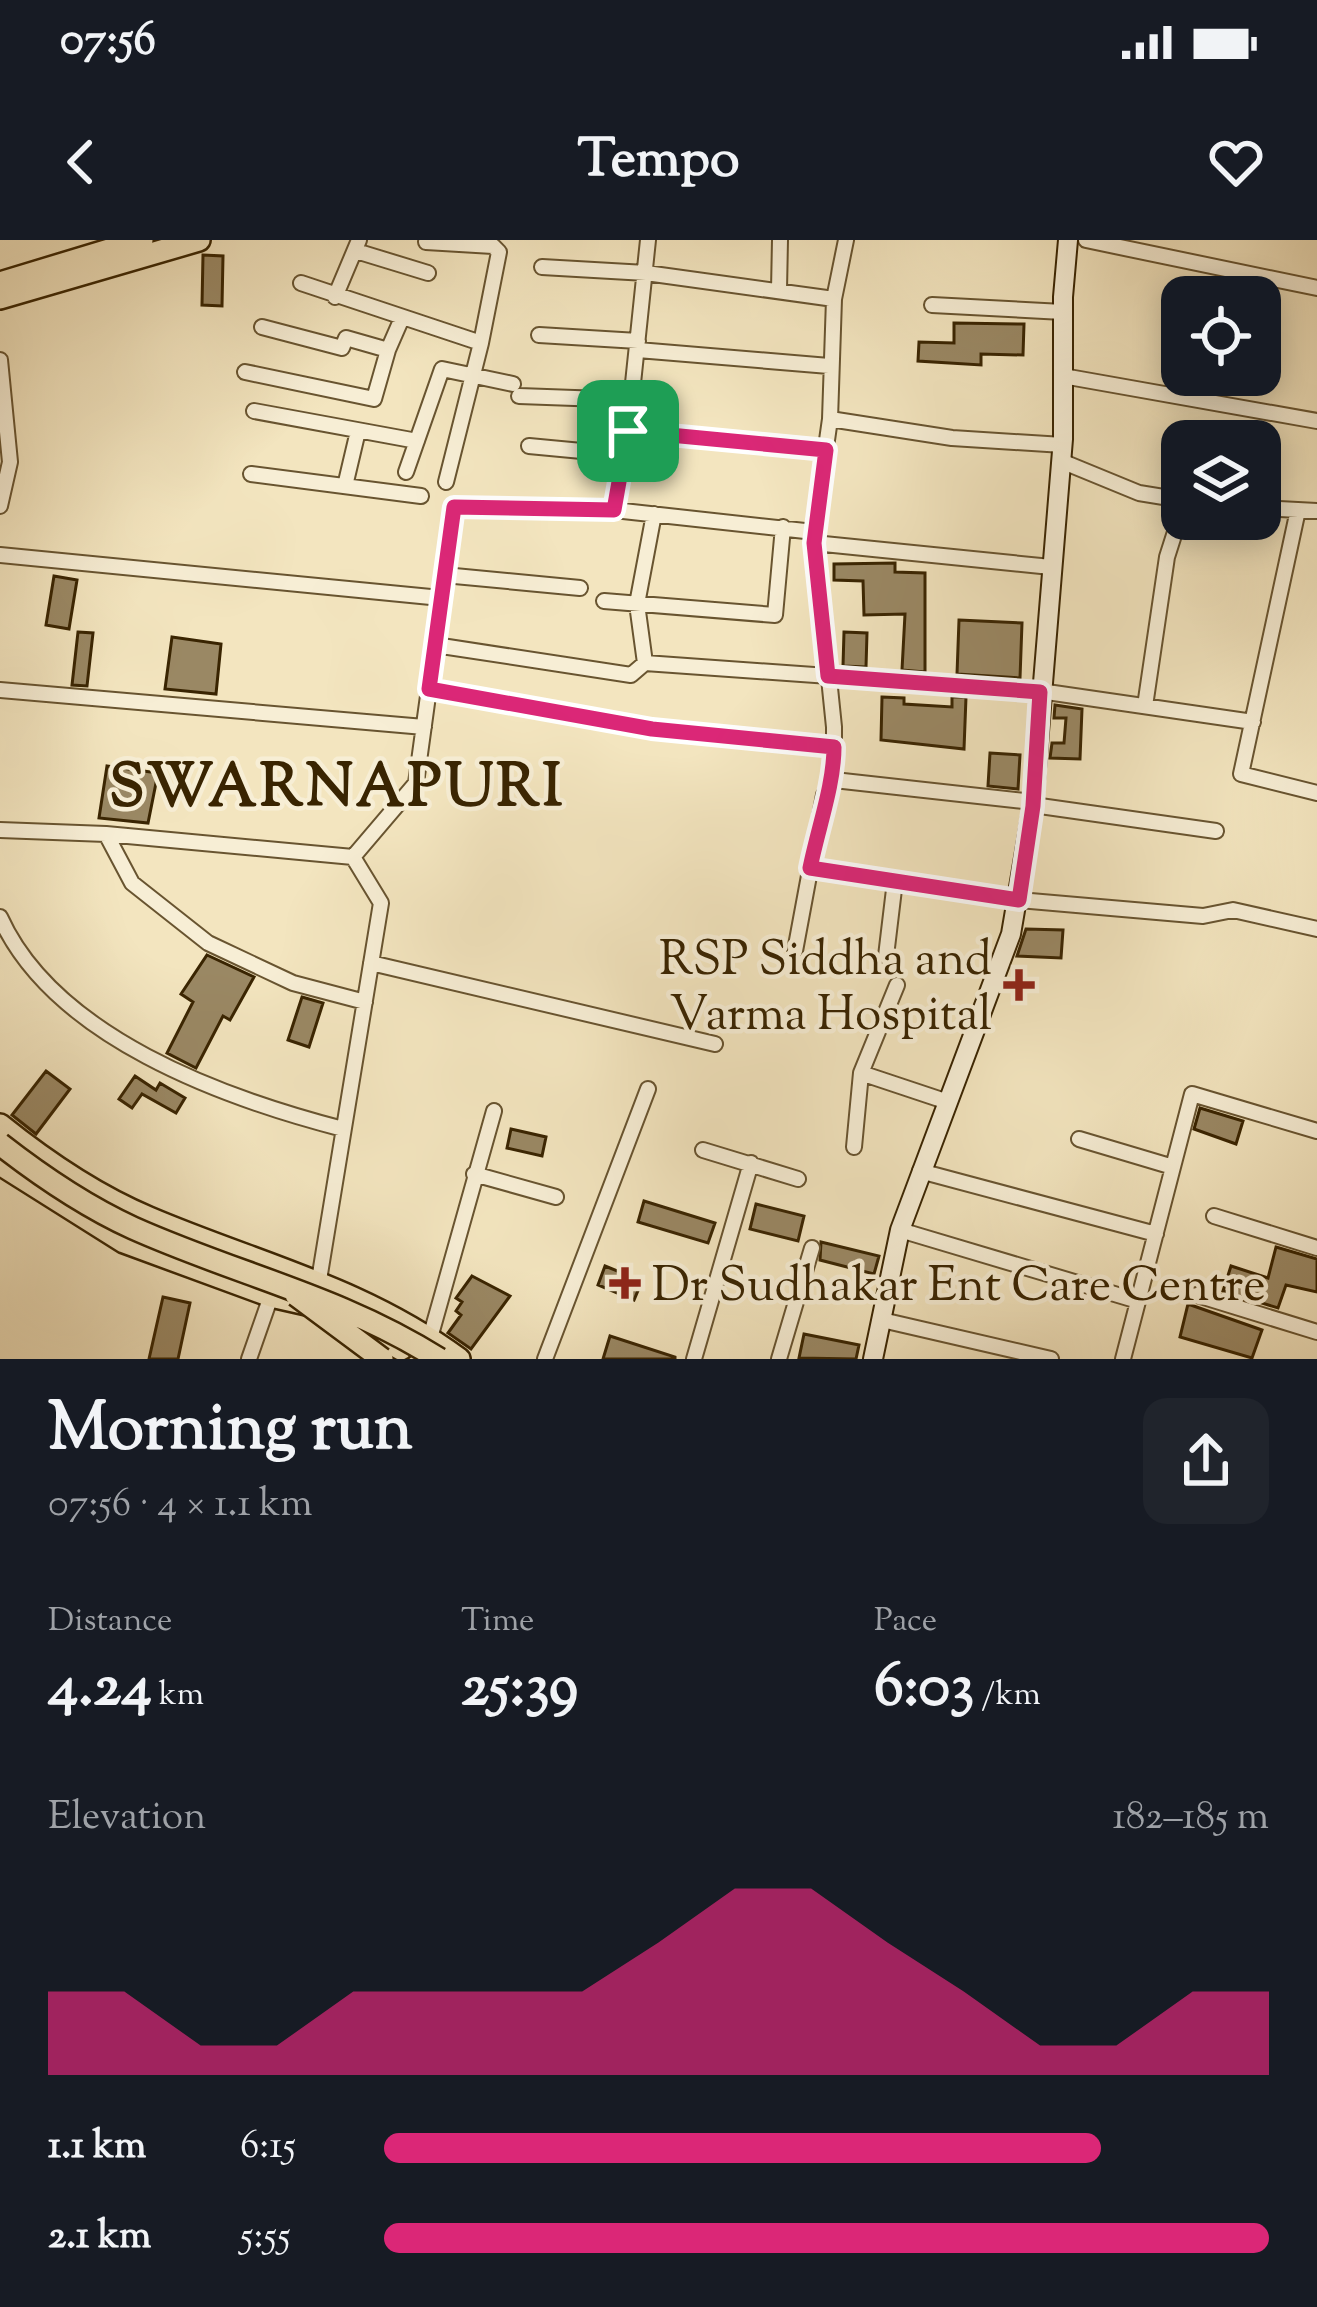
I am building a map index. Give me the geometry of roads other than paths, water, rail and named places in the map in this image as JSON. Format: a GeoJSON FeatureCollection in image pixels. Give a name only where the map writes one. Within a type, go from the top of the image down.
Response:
{"type":"FeatureCollection","features":[{"type":"Feature","properties":{"kind":"main road"},"geometry":{"type":"LineString","coordinates":[[0,291],[142,240]]}},
{"type":"Feature","properties":{"kind":"main road"},"geometry":{"type":"LineString","coordinates":[[0,291],[171,240]]}},
{"type":"Feature","properties":{"kind":"main road"},"geometry":{"type":"LineString","coordinates":[[0,291],[199,240]]}},
{"type":"Feature","properties":{"kind":"main road"},"geometry":{"type":"LineString","coordinates":[[0,1128],[89,1191],[148,1218],[319,1280],[442,1353]]}},
{"type":"Feature","properties":{"kind":"main road"},"geometry":{"type":"LineString","coordinates":[[0,1144],[52,1183],[130,1226],[336,1303],[442,1353]]}},
{"type":"Feature","properties":{"kind":"main road"},"geometry":{"type":"LineString","coordinates":[[0,1160],[82,1213],[182,1257],[335,1311],[413,1359],[442,1353]]}},
{"type":"Feature","properties":{"kind":"main road"},"geometry":{"type":"LineString","coordinates":[[0,1160],[44,1195]]}},
{"type":"Feature","properties":{"kind":"main road"},"geometry":{"type":"LineString","coordinates":[[0,1175],[124,1242],[271,1296],[315,1305],[398,1359]]}},
{"type":"Feature","properties":{"kind":"main road"},"geometry":{"type":"LineString","coordinates":[[296,1294],[382,1359]]}},
{"type":"Feature","properties":{"kind":"street"},"geometry":{"type":"LineString","coordinates":[[614,510],[628,431],[649,240]]}},
{"type":"Feature","properties":{"kind":"street"},"geometry":{"type":"LineString","coordinates":[[779,290],[780,240]]}},
{"type":"Feature","properties":{"kind":"street"},"geometry":{"type":"LineString","coordinates":[[795,951],[824,795],[834,780],[814,538],[830,419],[834,299],[846,240]]}},
{"type":"Feature","properties":{"kind":"street"},"geometry":{"type":"LineString","coordinates":[[873,1359],[900,1230],[1011,934],[1019,900],[1033,804],[1062,453],[1068,240]]}},
{"type":"Feature","properties":{"kind":"street"},"geometry":{"type":"LineString","coordinates":[[1086,240],[1317,288]]}},
{"type":"Feature","properties":{"kind":"street"},"geometry":{"type":"LineString","coordinates":[[426,242],[493,246],[499,253],[446,482]]}},
{"type":"Feature","properties":{"kind":"street"},"geometry":{"type":"LineString","coordinates":[[335,297],[357,245],[428,273]]}},
{"type":"Feature","properties":{"kind":"street"},"geometry":{"type":"LineString","coordinates":[[542,267],[646,273],[834,299]]}},
{"type":"Feature","properties":{"kind":"street"},"geometry":{"type":"LineString","coordinates":[[302,283],[481,344]]}},
{"type":"Feature","properties":{"kind":"street"},"geometry":{"type":"LineString","coordinates":[[932,305],[1063,312]]}},
{"type":"Feature","properties":{"kind":"street"},"geometry":{"type":"LineString","coordinates":[[245,371],[374,399],[402,318]]}},
{"type":"Feature","properties":{"kind":"street"},"geometry":{"type":"LineString","coordinates":[[262,327],[342,348],[346,338],[388,350]]}},
{"type":"Feature","properties":{"kind":"street"},"geometry":{"type":"LineString","coordinates":[[539,335],[829,366]]}},
{"type":"Feature","properties":{"kind":"street"},"geometry":{"type":"LineString","coordinates":[[0,360],[10,462],[0,506]]}},
{"type":"Feature","properties":{"kind":"street"},"geometry":{"type":"LineString","coordinates":[[406,472],[442,369],[516,390],[630,400]]}},
{"type":"Feature","properties":{"kind":"street"},"geometry":{"type":"LineString","coordinates":[[1063,376],[1317,421]]}},
{"type":"Feature","properties":{"kind":"street"},"geometry":{"type":"LineString","coordinates":[[254,411],[416,441]]}},
{"type":"Feature","properties":{"kind":"street"},"geometry":{"type":"LineString","coordinates":[[830,419],[1062,453],[1139,493],[1161,497]]}},
{"type":"Feature","properties":{"kind":"street"},"geometry":{"type":"LineString","coordinates":[[345,486],[358,430]]}},
{"type":"Feature","properties":{"kind":"street"},"geometry":{"type":"LineString","coordinates":[[628,431],[826,450]]}},
{"type":"Feature","properties":{"kind":"street"},"geometry":{"type":"LineString","coordinates":[[529,446],[624,455]]}},
{"type":"Feature","properties":{"kind":"street"},"geometry":{"type":"LineString","coordinates":[[251,473],[421,496]]}},
{"type":"Feature","properties":{"kind":"street"},"geometry":{"type":"LineString","coordinates":[[353,857],[416,783],[454,507],[654,514],[783,527],[814,538],[1051,567]]}},
{"type":"Feature","properties":{"kind":"street"},"geometry":{"type":"LineString","coordinates":[[1281,509],[1317,511]]}},
{"type":"Feature","properties":{"kind":"street"},"geometry":{"type":"LineString","coordinates":[[1298,510],[1241,774],[1317,793]]}},
{"type":"Feature","properties":{"kind":"street"},"geometry":{"type":"LineString","coordinates":[[645,663],[637,604],[654,514]]}},
{"type":"Feature","properties":{"kind":"street"},"geometry":{"type":"LineString","coordinates":[[604,601],[775,615],[783,527]]}},
{"type":"Feature","properties":{"kind":"street"},"geometry":{"type":"LineString","coordinates":[[1144,706],[1172,540]]}},
{"type":"Feature","properties":{"kind":"street"},"geometry":{"type":"LineString","coordinates":[[0,555],[441,598]]}},
{"type":"Feature","properties":{"kind":"street"},"geometry":{"type":"LineString","coordinates":[[444,575],[580,588]]}},
{"type":"Feature","properties":{"kind":"street"},"geometry":{"type":"LineString","coordinates":[[435,645],[616,675],[631,675],[645,663],[828,676],[1040,692],[1252,722]]}},
{"type":"Feature","properties":{"kind":"street"},"geometry":{"type":"LineString","coordinates":[[429,689],[652,729],[834,747]]}},
{"type":"Feature","properties":{"kind":"street"},"geometry":{"type":"LineString","coordinates":[[0,690],[424,727]]}},
{"type":"Feature","properties":{"kind":"street"},"geometry":{"type":"LineString","coordinates":[[834,780],[1216,831]]}},
{"type":"Feature","properties":{"kind":"street"},"geometry":{"type":"LineString","coordinates":[[0,830],[106,834],[353,857]]}},
{"type":"Feature","properties":{"kind":"street"},"geometry":{"type":"LineString","coordinates":[[106,834],[132,883],[208,943],[293,983],[365,1002]]}},
{"type":"Feature","properties":{"kind":"street"},"geometry":{"type":"LineString","coordinates":[[319,1280],[381,903],[353,857]]}},
{"type":"Feature","properties":{"kind":"street"},"geometry":{"type":"LineString","coordinates":[[810,868],[1019,900],[1203,916],[1233,910],[1317,929]]}},
{"type":"Feature","properties":{"kind":"street"},"geometry":{"type":"LineString","coordinates":[[886,956],[895,881]]}},
{"type":"Feature","properties":{"kind":"street"},"geometry":{"type":"LineString","coordinates":[[0,917],[17,956],[115,1041],[254,1106],[343,1130]]}},
{"type":"Feature","properties":{"kind":"street"},"geometry":{"type":"LineString","coordinates":[[371,963],[715,1044]]}},
{"type":"Feature","properties":{"kind":"street"},"geometry":{"type":"LineString","coordinates":[[854,1148],[861,1073],[897,985]]}},
{"type":"Feature","properties":{"kind":"street"},"geometry":{"type":"LineString","coordinates":[[861,1073],[945,1101]]}},
{"type":"Feature","properties":{"kind":"street"},"geometry":{"type":"LineString","coordinates":[[545,1359],[648,1089]]}},
{"type":"Feature","properties":{"kind":"street"},"geometry":{"type":"LineString","coordinates":[[1123,1359],[1192,1094],[1317,1132]]}},
{"type":"Feature","properties":{"kind":"street"},"geometry":{"type":"LineString","coordinates":[[442,1353],[474,1174],[494,1111]]}},
{"type":"Feature","properties":{"kind":"street"},"geometry":{"type":"LineString","coordinates":[[1078,1139],[1173,1167]]}},
{"type":"Feature","properties":{"kind":"street"},"geometry":{"type":"LineString","coordinates":[[703,1150],[798,1179]]}},
{"type":"Feature","properties":{"kind":"street"},"geometry":{"type":"LineString","coordinates":[[694,1359],[751,1163]]}},
{"type":"Feature","properties":{"kind":"street"},"geometry":{"type":"LineString","coordinates":[[920,1171],[1156,1234]]}},
{"type":"Feature","properties":{"kind":"street"},"geometry":{"type":"LineString","coordinates":[[474,1174],[556,1197]]}},
{"type":"Feature","properties":{"kind":"street"},"geometry":{"type":"LineString","coordinates":[[1214,1216],[1317,1248]]}},
{"type":"Feature","properties":{"kind":"street"},"geometry":{"type":"LineString","coordinates":[[900,1230],[1138,1301]]}},
{"type":"Feature","properties":{"kind":"street"},"geometry":{"type":"LineString","coordinates":[[779,1359],[812,1248]]}},
{"type":"Feature","properties":{"kind":"street"},"geometry":{"type":"LineString","coordinates":[[1197,1294],[1317,1332]]}},
{"type":"Feature","properties":{"kind":"street"},"geometry":{"type":"LineString","coordinates":[[249,1359],[271,1296]]}},
{"type":"Feature","properties":{"kind":"street"},"geometry":{"type":"LineString","coordinates":[[882,1320],[1012,1354],[1051,1359]]}},
{"type":"Feature","properties":{"kind":"place","name":"RSP Siddha and Varma Hospital"},"geometry":{"type":"Point","coordinates":[1019,985]}},
{"type":"Feature","properties":{"kind":"place","name":"Dr Sudhakar Ent Care Centre"},"geometry":{"type":"Point","coordinates":[625,1283]}},
{"type":"Feature","properties":{"kind":"district","name":"SWARNAPURI"},"geometry":{"type":"Point","coordinates":[337,784]}}]}
